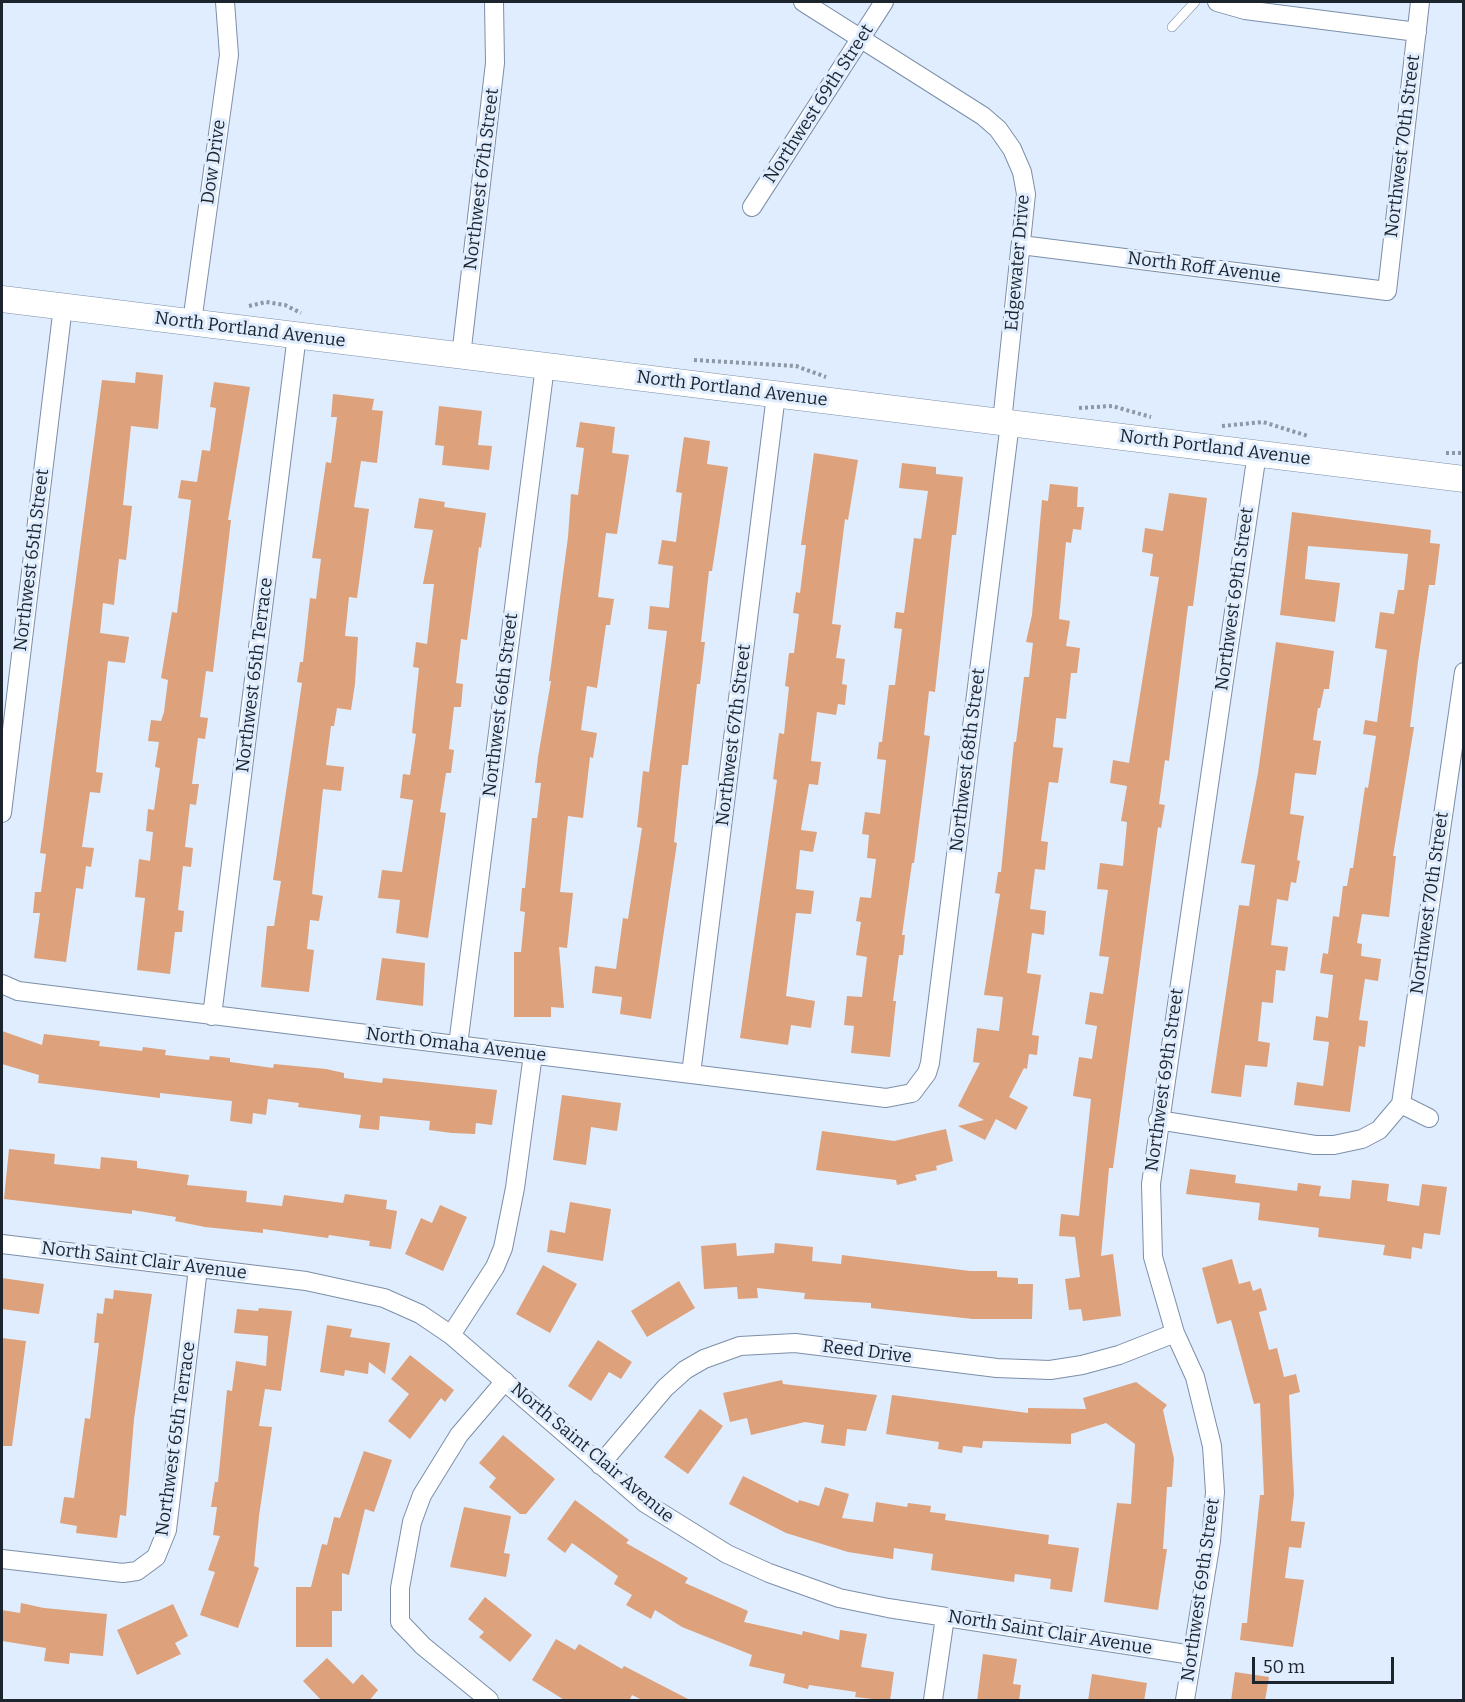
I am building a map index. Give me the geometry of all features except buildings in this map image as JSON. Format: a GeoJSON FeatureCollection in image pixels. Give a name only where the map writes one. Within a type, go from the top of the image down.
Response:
{"type":"FeatureCollection","features":[{"type":"Feature","properties":{"kind":"street","name":"Dow Drive"},"geometry":{"type":"LineString","coordinates":[[192,322],[229,56],[228,8],[225,2]]}},
{"type":"Feature","properties":{"kind":"street","name":"Northwest 67th Street"},"geometry":{"type":"LineString","coordinates":[[461,356],[495,63],[494,2]]}},
{"type":"Feature","properties":{"kind":"street","name":"Edgewater Drive"},"geometry":{"type":"LineString","coordinates":[[802,2],[983,116],[998,129],[1012,149],[1026,194],[1006,422]]}},
{"type":"Feature","properties":{"kind":"street","name":"Northwest 69th Street"},"geometry":{"type":"LineString","coordinates":[[752,207],[884,2]]}},
{"type":"Feature","properties":{"kind":"street"},"geometry":{"type":"LineString","coordinates":[[1217,2],[1245,10],[1417,32]]}},
{"type":"Feature","properties":{"kind":"street","name":"Northwest 70th Street"},"geometry":{"type":"LineString","coordinates":[[1387,291],[1420,2]]}},
{"type":"Feature","properties":{"kind":"street","name":"North Roff Avenue"},"geometry":{"type":"LineString","coordinates":[[1021,245],[1387,291]]}},
{"type":"Feature","properties":{"kind":"street","name":"North Portland Avenue"},"geometry":{"type":"LineString","coordinates":[[2,299],[1464,479]]}},
{"type":"Feature","properties":{"kind":"street","name":"Northwest 65th Street"},"geometry":{"type":"LineString","coordinates":[[2,813],[63,306]]}},
{"type":"Feature","properties":{"kind":"street","name":"Northwest 65th Terrace"},"geometry":{"type":"LineString","coordinates":[[212,1016],[297,335]]}},
{"type":"Feature","properties":{"kind":"street","name":"Northwest 66th Street"},"geometry":{"type":"LineString","coordinates":[[458,1045],[545,366]]}},
{"type":"Feature","properties":{"kind":"street","name":"Northwest 67th Street"},"geometry":{"type":"LineString","coordinates":[[691,1074],[776,395]]}},
{"type":"Feature","properties":{"kind":"street","name":"Northwest 68th Street"},"geometry":{"type":"LineString","coordinates":[[912,1093],[927,1074],[930,1063],[1006,422]]}},
{"type":"Feature","properties":{"kind":"street","name":"Northwest 69th Street"},"geometry":{"type":"LineString","coordinates":[[1185,1701],[1210,1541],[1214,1480],[1212,1446],[1195,1377],[1175,1334],[1153,1257],[1151,1184],[1158,1120],[1257,453]]}},
{"type":"Feature","properties":{"kind":"street","name":"Northwest 70th Street"},"geometry":{"type":"LineString","coordinates":[[1401,1104],[1464,672]]}},
{"type":"Feature","properties":{"kind":"street","name":"North Omaha Avenue"},"geometry":{"type":"LineString","coordinates":[[2,984],[18,991],[886,1098],[912,1093]]}},
{"type":"Feature","properties":{"kind":"street"},"geometry":{"type":"LineString","coordinates":[[451,1335],[495,1268],[503,1248],[515,1188],[533,1054]]}},
{"type":"Feature","properties":{"kind":"street"},"geometry":{"type":"LineString","coordinates":[[1158,1120],[1315,1145],[1334,1145],[1362,1139],[1378,1130],[1401,1104],[1429,1118]]}},
{"type":"Feature","properties":{"kind":"street","name":"North Saint Clair Avenue"},"geometry":{"type":"LineString","coordinates":[[2,1244],[346,1288],[384,1298],[420,1314],[451,1335],[645,1503],[686,1531],[727,1554],[769,1573],[839,1598],[945,1617],[1192,1655]]}},
{"type":"Feature","properties":{"kind":"street","name":"Northwest 65th Terrace"},"geometry":{"type":"LineString","coordinates":[[2,1559],[123,1573],[137,1571],[156,1557],[167,1530],[198,1268]]}},
{"type":"Feature","properties":{"kind":"street","name":"Reed Drive"},"geometry":{"type":"LineString","coordinates":[[600,1465],[665,1388],[679,1376],[704,1359],[740,1346],[795,1343],[997,1368],[1050,1370],[1082,1365],[1119,1355],[1175,1334]]}},
{"type":"Feature","properties":{"kind":"street"},"geometry":{"type":"LineString","coordinates":[[489,1701],[423,1646],[400,1622],[400,1588],[412,1522],[422,1495],[459,1435],[505,1381]]}},
{"type":"Feature","properties":{"kind":"street"},"geometry":{"type":"LineString","coordinates":[[933,1701],[945,1617]]}},
{"type":"Feature","properties":{"kind":"lane"},"geometry":{"type":"LineString","coordinates":[[1172,27],[1195,2]]}}]}
